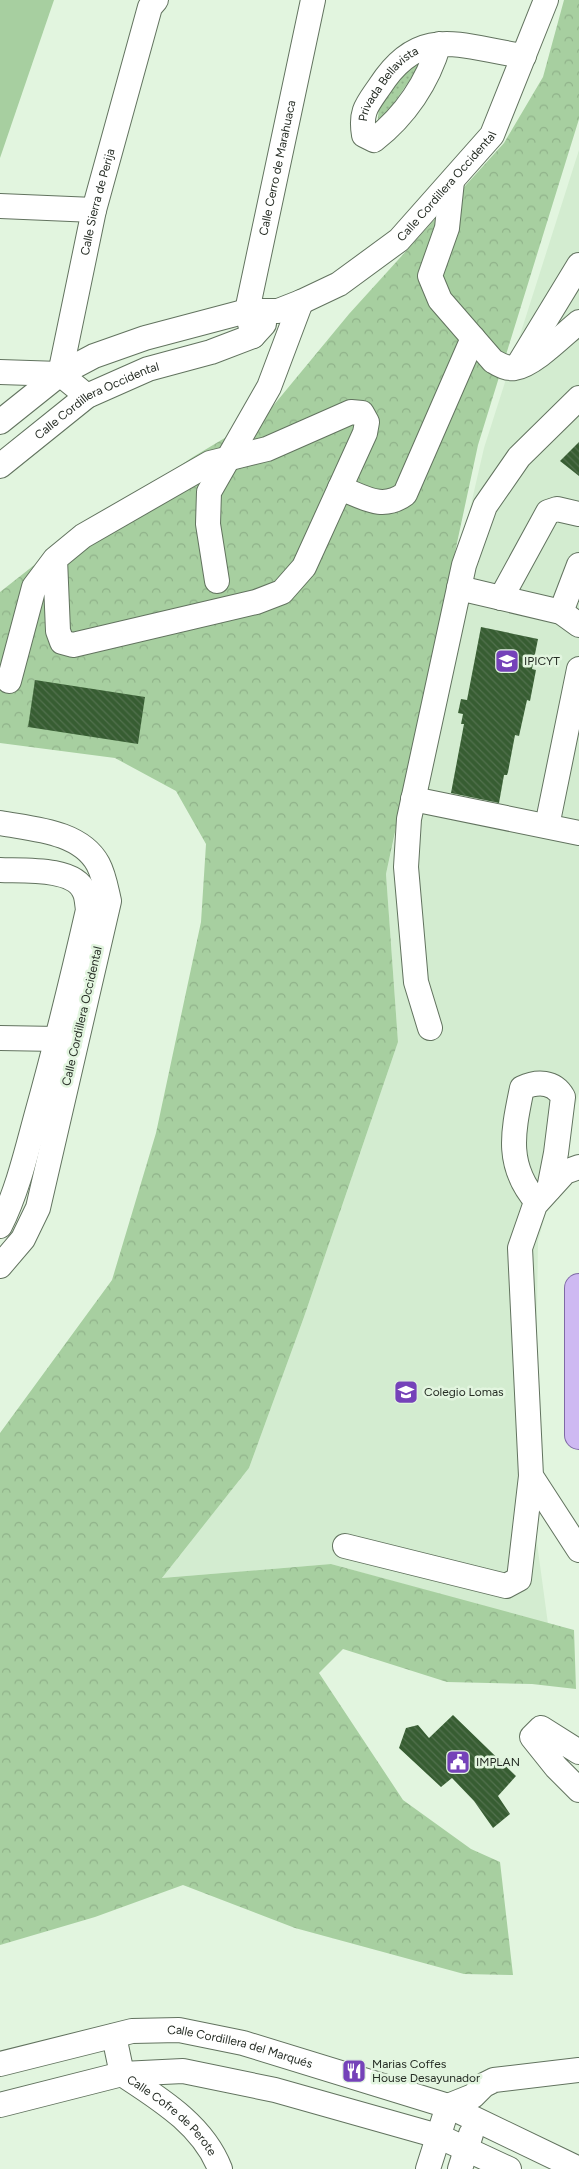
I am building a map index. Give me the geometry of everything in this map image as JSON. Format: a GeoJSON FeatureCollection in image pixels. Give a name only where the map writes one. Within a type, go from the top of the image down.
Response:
{"type":"FeatureCollection","features":[{"type":"Feature","properties":{"kind":"main road"},"geometry":{"type":"LineString","coordinates":[[579,1288],[579,1435]]}},
{"type":"Feature","properties":{"kind":"street","name":"Calle Sierra de Perija"},"geometry":{"type":"LineString","coordinates":[[60,374],[94,210],[150,7],[156,0]]}},
{"type":"Feature","properties":{"kind":"street","name":"Calle Cerro de Marahuaca"},"geometry":{"type":"LineString","coordinates":[[252,336],[247,311],[313,0]]}},
{"type":"Feature","properties":{"kind":"street","name":"Calle Cordillera Occidental"},"geometry":{"type":"LineString","coordinates":[[0,422],[60,374],[94,356],[144,338],[247,311],[278,311],[339,284],[399,240],[492,135],[546,0]]}},
{"type":"Feature","properties":{"kind":"street","name":"Privada Bellavista"},"geometry":{"type":"LineString","coordinates":[[438,44],[466,44],[524,56]]}},
{"type":"Feature","properties":{"kind":"street"},"geometry":{"type":"LineString","coordinates":[[452,181],[447,228],[430,276],[440,300],[493,361],[504,368],[516,368],[533,359],[579,322]]}},
{"type":"Feature","properties":{"kind":"street"},"geometry":{"type":"LineString","coordinates":[[0,206],[94,210]]}},
{"type":"Feature","properties":{"kind":"street"},"geometry":{"type":"LineString","coordinates":[[516,368],[579,265]]}},
{"type":"Feature","properties":{"kind":"street"},"geometry":{"type":"LineString","coordinates":[[218,581],[208,524],[209,492],[269,387],[301,302]]}},
{"type":"Feature","properties":{"kind":"street","name":"Calle Cordillera Occidental"},"geometry":{"type":"LineString","coordinates":[[0,466],[87,396],[148,369],[211,352],[252,336],[278,311]]}},
{"type":"Feature","properties":{"kind":"street"},"geometry":{"type":"LineString","coordinates":[[340,488],[381,503],[395,501],[405,494],[473,338]]}},
{"type":"Feature","properties":{"kind":"street"},"geometry":{"type":"LineString","coordinates":[[0,372],[60,374],[87,396]]}},
{"type":"Feature","properties":{"kind":"street"},"geometry":{"type":"LineString","coordinates":[[430,1028],[416,982],[406,867],[408,819],[464,566],[485,506],[519,457],[579,398]]}},
{"type":"Feature","properties":{"kind":"street"},"geometry":{"type":"LineString","coordinates":[[9,681],[34,587],[55,559],[83,536],[210,463],[267,449],[352,412],[362,414],[367,422],[366,433],[304,567],[282,592],[256,602],[73,645],[62,642],[58,631],[55,559]]}},
{"type":"Feature","properties":{"kind":"street"},"geometry":{"type":"LineString","coordinates":[[501,598],[548,512],[557,509],[579,514]]}},
{"type":"Feature","properties":{"kind":"street"},"geometry":{"type":"LineString","coordinates":[[459,588],[570,618],[579,565]]}},
{"type":"Feature","properties":{"kind":"street"},"geometry":{"type":"LineString","coordinates":[[547,826],[579,673]]}},
{"type":"Feature","properties":{"kind":"street"},"geometry":{"type":"LineString","coordinates":[[413,799],[579,833]]}},
{"type":"Feature","properties":{"kind":"street","name":"Calle Cordillera Occidental"},"geometry":{"type":"LineString","coordinates":[[0,823],[52,833],[71,840],[86,849],[97,862],[104,877],[109,901],[38,1208],[23,1239],[0,1266]]}},
{"type":"Feature","properties":{"kind":"street","name":"Calle Cordillera Occidental"},"geometry":{"type":"LineString","coordinates":[[0,870],[52,872],[74,880],[84,890],[88,910],[58,1039],[3,1213]]}},
{"type":"Feature","properties":{"kind":"street"},"geometry":{"type":"LineString","coordinates":[[0,1038],[58,1039]]}},
{"type":"Feature","properties":{"kind":"street"},"geometry":{"type":"LineString","coordinates":[[345,1546],[506,1586],[519,1579],[531,1476],[520,1248],[543,1196],[565,1172],[579,1168]]}},
{"type":"Feature","properties":{"kind":"street"},"geometry":{"type":"LineString","coordinates":[[3,1213],[38,1208]]}},
{"type":"Feature","properties":{"kind":"street"},"geometry":{"type":"LineString","coordinates":[[531,1476],[579,1550]]}},
{"type":"Feature","properties":{"kind":"street"},"geometry":{"type":"LineString","coordinates":[[579,1752],[541,1728],[532,1737],[556,1767],[579,1790]]}},
{"type":"Feature","properties":{"kind":"street","name":"Calle Cordillera del Marqués"},"geometry":{"type":"LineString","coordinates":[[0,2064],[132,2032],[179,2030],[243,2043],[448,2106],[474,2107],[579,2169]]}},
{"type":"Feature","properties":{"kind":"street","name":"Calle Cofre de Perote"},"geometry":{"type":"LineString","coordinates":[[114,2036],[122,2074],[164,2102],[202,2136],[220,2169]]}},
{"type":"Feature","properties":{"kind":"street"},"geometry":{"type":"LineString","coordinates":[[463,2159],[474,2107],[484,2085],[494,2080],[579,2070]]}},
{"type":"Feature","properties":{"kind":"street"},"geometry":{"type":"LineString","coordinates":[[0,2105],[122,2074],[183,2071],[275,2090],[438,2136],[463,2159],[509,2169]]}},
{"type":"Feature","properties":{"kind":"street"},"geometry":{"type":"LineString","coordinates":[[428,2169],[448,2106]]}},
{"type":"Feature","properties":{"kind":"shaded area"},"geometry":{"type":"Polygon","coordinates":[[[579,150],[579,1092],[538,1241],[534,1521],[548,1624],[331,1564],[162,1578],[249,1468],[304,1317],[398,1042],[386,874],[484,448],[579,150]]]}},
{"type":"Feature","properties":{"kind":"green space"},"geometry":{"type":"Polygon","coordinates":[[[0,0],[54,0],[0,158],[0,0]]]}},
{"type":"Feature","properties":{"kind":"green space"},"geometry":{"type":"Polygon","coordinates":[[[564,0],[579,0],[579,119],[478,445],[386,874],[398,1042],[304,1317],[249,1468],[162,1578],[331,1564],[574,1630],[576,1689],[532,1684],[447,1682],[343,1649],[319,1673],[403,1800],[471,1849],[500,1862],[513,1975],[464,1974],[295,1928],[183,1885],[95,1917],[0,1945],[0,1433],[112,1280],[156,1133],[201,922],[206,844],[176,791],[115,758],[0,743],[0,592],[61,544],[193,457],[268,412],[349,314],[504,143],[543,77],[564,0]]]}},
{"type":"Feature","properties":{"kind":"green space"},"geometry":{"type":"Polygon","coordinates":[[[425,58],[378,126],[378,115],[381,105],[391,86],[425,58]]]}},
{"type":"Feature","properties":{"kind":"building"},"geometry":{"type":"Polygon","coordinates":[[[579,442],[579,476],[560,461],[579,442]]]}},
{"type":"Feature","properties":{"kind":"building"},"geometry":{"type":"Polygon","coordinates":[[[481,627],[538,639],[532,669],[536,670],[530,701],[527,700],[519,736],[515,735],[508,772],[507,775],[504,775],[499,803],[451,793],[464,724],[461,724],[463,714],[458,713],[461,699],[467,700],[481,627]]]}},
{"type":"Feature","properties":{"kind":"building"},"geometry":{"type":"Polygon","coordinates":[[[35,680],[145,697],[138,744],[28,727],[35,680]]]}},
{"type":"Feature","properties":{"kind":"building","name":"IMPLAN"},"geometry":{"type":"Polygon","coordinates":[[[453,1715],[516,1776],[498,1796],[510,1814],[493,1828],[474,1801],[452,1778],[441,1787],[399,1748],[406,1728],[418,1725],[429,1738],[453,1715]]]}},
{"type":"Feature","properties":{"kind":"place","name":"IPICYT"},"geometry":{"type":"Point","coordinates":[507,661]}},
{"type":"Feature","properties":{"kind":"place","name":"Colegio Lomas"},"geometry":{"type":"Point","coordinates":[406,1392]}},
{"type":"Feature","properties":{"kind":"place","name":"IMPLAN"},"geometry":{"type":"Point","coordinates":[458,1762]}},
{"type":"Feature","properties":{"kind":"place","name":"Marias Coffes House Desayunador"},"geometry":{"type":"Point","coordinates":[354,2071]}}]}
